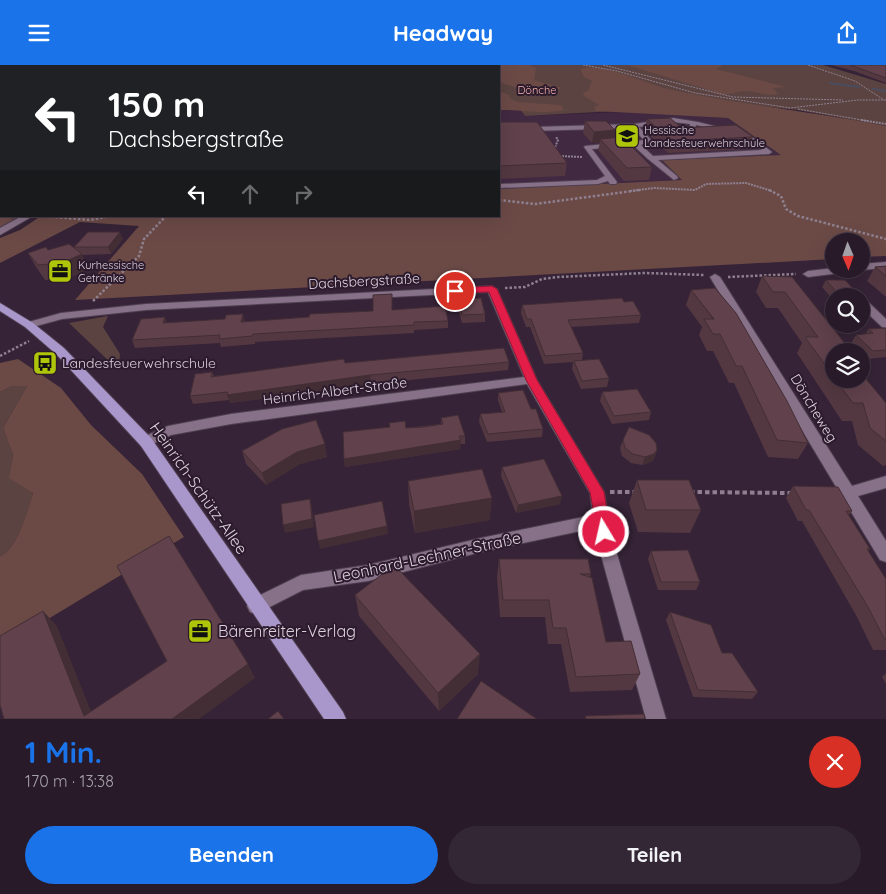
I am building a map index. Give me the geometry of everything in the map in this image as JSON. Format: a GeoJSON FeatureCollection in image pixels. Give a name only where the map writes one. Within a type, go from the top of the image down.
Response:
{"type":"FeatureCollection","features":[{"type":"Feature","properties":{"kind":"main road","name":"Heinrich-Schütz-Allee"},"geometry":{"type":"LineString","coordinates":[[0,306],[29,325],[60,351],[146,442],[256,606],[336,719]]}},
{"type":"Feature","properties":{"kind":"street"},"geometry":{"type":"LineString","coordinates":[[500,130],[634,126],[673,120],[693,123],[692,129],[700,132],[717,133],[723,129],[746,135],[768,152],[650,158]]}},
{"type":"Feature","properties":{"kind":"street"},"geometry":{"type":"LineString","coordinates":[[500,186],[598,182],[611,179],[587,147],[636,144],[649,141],[634,126]]}},
{"type":"Feature","properties":{"kind":"street"},"geometry":{"type":"LineString","coordinates":[[636,144],[674,179]]}},
{"type":"Feature","properties":{"kind":"street"},"geometry":{"type":"LineString","coordinates":[[0,232],[27,217]]}},
{"type":"Feature","properties":{"kind":"street"},"geometry":{"type":"LineString","coordinates":[[870,266],[886,265]]}},
{"type":"Feature","properties":{"kind":"street"},"geometry":{"type":"LineString","coordinates":[[808,274],[825,272]]}},
{"type":"Feature","properties":{"kind":"street","name":"Döncheweg"},"geometry":{"type":"LineString","coordinates":[[715,277],[886,555]]}},
{"type":"Feature","properties":{"kind":"street"},"geometry":{"type":"LineString","coordinates":[[839,278],[848,288]]}},
{"type":"Feature","properties":{"kind":"street"},"geometry":{"type":"LineString","coordinates":[[492,289],[531,380],[597,492],[606,543],[656,719]]}},
{"type":"Feature","properties":{"kind":"street","name":"Dachsbergstraße"},"geometry":{"type":"LineString","coordinates":[[29,325],[61,316],[86,312],[492,289]]}},
{"type":"Feature","properties":{"kind":"street"},"geometry":{"type":"LineString","coordinates":[[870,310],[886,325]]}},
{"type":"Feature","properties":{"kind":"street","name":"Heinrich-Albert-Straße"},"geometry":{"type":"LineString","coordinates":[[146,442],[168,431],[231,419],[531,380]]}},
{"type":"Feature","properties":{"kind":"street"},"geometry":{"type":"LineString","coordinates":[[848,493],[886,483]]}},
{"type":"Feature","properties":{"kind":"street","name":"Leonhard-Lechner-Straße"},"geometry":{"type":"LineString","coordinates":[[256,606],[302,583],[368,573],[481,545],[601,520]]}},
{"type":"Feature","properties":{"kind":"path"},"geometry":{"type":"LineString","coordinates":[[583,65],[617,71],[695,93],[886,124]]}},
{"type":"Feature","properties":{"kind":"path"},"geometry":{"type":"LineString","coordinates":[[603,65],[665,79],[714,94],[733,97],[885,101]]}},
{"type":"Feature","properties":{"kind":"path"},"geometry":{"type":"LineString","coordinates":[[808,65],[855,81],[885,101]]}},
{"type":"Feature","properties":{"kind":"path"},"geometry":{"type":"LineString","coordinates":[[790,108],[858,100]]}},
{"type":"Feature","properties":{"kind":"path"},"geometry":{"type":"LineString","coordinates":[[554,135],[558,140],[555,149],[558,156],[576,157]]}},
{"type":"Feature","properties":{"kind":"path"},"geometry":{"type":"LineString","coordinates":[[547,152],[555,149]]}},
{"type":"Feature","properties":{"kind":"path"},"geometry":{"type":"LineString","coordinates":[[563,160],[569,160],[568,157]]}},
{"type":"Feature","properties":{"kind":"path"},"geometry":{"type":"LineString","coordinates":[[500,200],[535,204],[644,189],[695,190],[706,184],[746,183],[772,191],[781,196],[786,209],[798,216],[886,239]]}},
{"type":"Feature","properties":{"kind":"path"},"geometry":{"type":"LineString","coordinates":[[54,217],[90,220],[106,217]]}},
{"type":"Feature","properties":{"kind":"path"},"geometry":{"type":"LineString","coordinates":[[86,312],[96,296],[139,256],[144,239],[165,217]]}},
{"type":"Feature","properties":{"kind":"path"},"geometry":{"type":"LineString","coordinates":[[492,289],[525,287],[542,279],[558,277],[645,273],[715,277],[808,274]]}},
{"type":"Feature","properties":{"kind":"path"},"geometry":{"type":"LineString","coordinates":[[597,492],[645,492]]}},
{"type":"Feature","properties":{"kind":"path"},"geometry":{"type":"LineString","coordinates":[[684,492],[800,493]]}},
{"type":"Feature","properties":{"kind":"shaded area","name":"Hessische Landesfeuerwehrschule"},"geometry":{"type":"Polygon","coordinates":[[[520,109],[525,116],[624,112],[728,118],[782,155],[663,161],[683,180],[500,189],[500,110],[520,109]]]}},
{"type":"Feature","properties":{"kind":"green space","name":"Dönche"},"geometry":{"type":"Polygon","coordinates":[[[500,65],[823,65],[886,84],[886,126],[798,110],[740,104],[525,116],[520,109],[500,110],[500,65]]]}},
{"type":"Feature","properties":{"kind":"green space"},"geometry":{"type":"Polygon","coordinates":[[[500,65],[529,65],[536,68],[534,80],[562,88],[547,92],[522,89],[500,82],[500,65]]]}},
{"type":"Feature","properties":{"kind":"green space"},"geometry":{"type":"Polygon","coordinates":[[[627,65],[723,65],[716,69],[786,87],[773,88],[778,94],[773,95],[746,91],[722,94],[627,65]]]}},
{"type":"Feature","properties":{"kind":"green space"},"geometry":{"type":"Polygon","coordinates":[[[596,68],[672,90],[886,126],[886,256],[870,257],[870,233],[825,233],[825,259],[75,300],[139,226],[80,222],[0,263],[0,238],[20,230],[40,217],[500,217],[500,189],[682,180],[662,160],[781,155],[728,118],[596,111],[594,107],[599,105],[584,96],[583,93],[588,91],[592,81],[584,77],[580,69],[596,68]]]}},
{"type":"Feature","properties":{"kind":"green space"},"geometry":{"type":"Polygon","coordinates":[[[500,91],[509,95],[510,98],[517,102],[561,105],[564,110],[548,112],[500,110],[500,91]]]}},
{"type":"Feature","properties":{"kind":"green space","name":"Dönche"},"geometry":{"type":"Polygon","coordinates":[[[0,217],[19,217],[0,227],[0,217]]]}},
{"type":"Feature","properties":{"kind":"green space"},"geometry":{"type":"Polygon","coordinates":[[[0,217],[14,217],[11,219],[14,221],[0,227],[0,217]]]}},
{"type":"Feature","properties":{"kind":"green space"},"geometry":{"type":"Polygon","coordinates":[[[108,316],[103,327],[120,354],[119,367],[113,365],[69,323],[108,316]]]}},
{"type":"Feature","properties":{"kind":"green space"},"geometry":{"type":"Polygon","coordinates":[[[18,359],[61,388],[91,425],[142,474],[184,537],[0,648],[0,556],[12,546],[17,538],[33,493],[9,478],[13,455],[3,428],[27,386],[12,386],[0,392],[0,363],[18,359]]]}},
{"type":"Feature","properties":{"kind":"green space"},"geometry":{"type":"Polygon","coordinates":[[[12,386],[27,386],[3,428],[13,455],[10,475],[33,493],[17,538],[12,546],[0,556],[0,392],[12,386]]]}},
{"type":"Feature","properties":{"kind":"building"},"geometry":{"type":"Polygon","coordinates":[[[850,65],[886,65],[886,78],[856,67],[850,65]]]}},
{"type":"Feature","properties":{"kind":"building"},"geometry":{"type":"Polygon","coordinates":[[[670,118],[682,128],[736,125],[753,137],[671,141],[647,119],[670,118]]]}},
{"type":"Feature","properties":{"kind":"building"},"geometry":{"type":"Polygon","coordinates":[[[585,121],[606,121],[615,130],[594,132],[585,121]]]}},
{"type":"Feature","properties":{"kind":"building"},"geometry":{"type":"Polygon","coordinates":[[[500,122],[537,122],[567,163],[500,166],[500,122]]]}},
{"type":"Feature","properties":{"kind":"building"},"geometry":{"type":"Polygon","coordinates":[[[622,137],[652,167],[627,168],[600,139],[622,137]]]}},
{"type":"Feature","properties":{"kind":"building"},"geometry":{"type":"Polygon","coordinates":[[[88,232],[120,232],[108,247],[74,247],[88,232]]]}},
{"type":"Feature","properties":{"kind":"building"},"geometry":{"type":"Polygon","coordinates":[[[69,244],[82,254],[62,263],[38,265],[28,253],[46,247],[48,250],[69,244]]]}},
{"type":"Feature","properties":{"kind":"building"},"geometry":{"type":"Polygon","coordinates":[[[886,266],[886,276],[875,267],[886,266]]]}},
{"type":"Feature","properties":{"kind":"building"},"geometry":{"type":"Polygon","coordinates":[[[762,276],[792,277],[825,318],[825,333],[837,333],[845,343],[825,343],[825,365],[805,337],[818,337],[785,292],[773,292],[762,276]]]}},
{"type":"Feature","properties":{"kind":"building"},"geometry":{"type":"Polygon","coordinates":[[[826,280],[845,280],[852,288],[833,288],[826,280]]]}},
{"type":"Feature","properties":{"kind":"building"},"geometry":{"type":"Polygon","coordinates":[[[715,288],[736,313],[787,401],[808,443],[777,440],[742,366],[736,366],[720,334],[713,334],[704,319],[714,319],[691,290],[715,288]]]}},
{"type":"Feature","properties":{"kind":"building"},"geometry":{"type":"Polygon","coordinates":[[[392,294],[392,310],[445,306],[448,321],[414,322],[414,325],[253,334],[252,336],[219,339],[220,335],[132,340],[141,319],[165,317],[163,323],[225,319],[226,315],[243,314],[241,322],[309,317],[310,314],[373,311],[373,295],[392,294]]]}},
{"type":"Feature","properties":{"kind":"building"},"geometry":{"type":"Polygon","coordinates":[[[481,298],[485,314],[462,315],[458,299],[481,298]]]}},
{"type":"Feature","properties":{"kind":"building"},"geometry":{"type":"Polygon","coordinates":[[[622,298],[624,302],[633,301],[641,315],[568,320],[583,353],[545,356],[531,319],[527,319],[522,305],[622,298]]]}},
{"type":"Feature","properties":{"kind":"building"},"geometry":{"type":"Polygon","coordinates":[[[886,328],[886,350],[873,351],[870,348],[870,343],[864,343],[856,335],[873,333],[870,329],[886,328]]]}},
{"type":"Feature","properties":{"kind":"building"},"geometry":{"type":"Polygon","coordinates":[[[504,348],[509,362],[370,375],[227,395],[228,392],[190,396],[195,374],[212,372],[211,377],[344,359],[345,363],[504,348]]]}},
{"type":"Feature","properties":{"kind":"building"},"geometry":{"type":"Polygon","coordinates":[[[599,359],[609,378],[582,381],[574,361],[599,359]]]}},
{"type":"Feature","properties":{"kind":"building"},"geometry":{"type":"Polygon","coordinates":[[[870,384],[886,403],[886,441],[870,428],[863,403],[853,403],[842,388],[870,388],[870,384]]]}},
{"type":"Feature","properties":{"kind":"building"},"geometry":{"type":"Polygon","coordinates":[[[637,389],[651,412],[614,416],[602,392],[637,389]]]}},
{"type":"Feature","properties":{"kind":"building"},"geometry":{"type":"Polygon","coordinates":[[[523,390],[531,409],[536,409],[543,429],[488,434],[480,414],[505,412],[498,393],[523,390]]]}},
{"type":"Feature","properties":{"kind":"building"},"geometry":{"type":"Polygon","coordinates":[[[458,415],[465,436],[459,436],[461,440],[344,459],[343,432],[390,427],[389,423],[405,421],[406,428],[424,427],[443,424],[441,418],[458,415]]]}},
{"type":"Feature","properties":{"kind":"building"},"geometry":{"type":"Polygon","coordinates":[[[316,420],[325,444],[297,452],[262,473],[242,451],[282,429],[316,420]]]}},
{"type":"Feature","properties":{"kind":"building"},"geometry":{"type":"Polygon","coordinates":[[[629,427],[649,435],[656,443],[657,450],[654,454],[645,457],[633,454],[625,448],[623,440],[629,427]]]}},
{"type":"Feature","properties":{"kind":"building"},"geometry":{"type":"Polygon","coordinates":[[[544,459],[562,496],[518,505],[502,467],[544,459]]]}},
{"type":"Feature","properties":{"kind":"building"},"geometry":{"type":"Polygon","coordinates":[[[482,469],[492,498],[414,511],[408,481],[482,469]]]}},
{"type":"Feature","properties":{"kind":"building"},"geometry":{"type":"Polygon","coordinates":[[[637,480],[689,480],[701,510],[646,510],[637,480]]]}},
{"type":"Feature","properties":{"kind":"building"},"geometry":{"type":"Polygon","coordinates":[[[793,486],[838,487],[852,511],[846,511],[886,579],[886,640],[868,607],[809,510],[806,510],[793,486]]]}},
{"type":"Feature","properties":{"kind":"building"},"geometry":{"type":"Polygon","coordinates":[[[310,499],[312,519],[283,525],[281,504],[310,499]]]}},
{"type":"Feature","properties":{"kind":"building"},"geometry":{"type":"Polygon","coordinates":[[[382,501],[387,526],[318,541],[314,515],[382,501]]]}},
{"type":"Feature","properties":{"kind":"building"},"geometry":{"type":"Polygon","coordinates":[[[169,536],[248,664],[172,719],[4,719],[0,705],[0,636],[43,611],[84,716],[167,661],[117,566],[169,536]]]}},
{"type":"Feature","properties":{"kind":"building"},"geometry":{"type":"Polygon","coordinates":[[[688,550],[700,582],[661,582],[651,551],[688,550]]]}},
{"type":"Feature","properties":{"kind":"building"},"geometry":{"type":"Polygon","coordinates":[[[499,559],[588,559],[591,574],[580,574],[592,578],[606,642],[631,641],[640,674],[576,677],[566,628],[553,628],[549,600],[503,600],[499,559]]]}},
{"type":"Feature","properties":{"kind":"building"},"geometry":{"type":"Polygon","coordinates":[[[394,565],[480,654],[438,693],[355,595],[394,565]]]}},
{"type":"Feature","properties":{"kind":"building"},"geometry":{"type":"Polygon","coordinates":[[[670,612],[711,625],[722,653],[732,653],[758,692],[698,690],[670,612]]]}},
{"type":"Feature","properties":{"kind":"building"},"geometry":{"type":"Polygon","coordinates":[[[481,681],[537,719],[457,719],[481,681]]]}},
{"type":"Feature","properties":{"kind":"building"},"geometry":{"type":"Polygon","coordinates":[[[278,711],[284,719],[268,719],[278,711]]]}},
{"type":"Feature","properties":{"kind":"building"},"geometry":{"type":"Polygon","coordinates":[[[644,714],[645,719],[586,719],[585,716],[644,714]]]}},
{"type":"Feature","properties":{"kind":"waterway"},"geometry":{"type":"LineString","coordinates":[[830,83],[859,87]]}},
{"type":"Feature","properties":{"kind":"waterway"},"geometry":{"type":"LineString","coordinates":[[873,89],[886,91]]}},
{"type":"Feature","properties":{"kind":"place","name":"Hessische Landesfeuerwehrschule"},"geometry":{"type":"Point","coordinates":[627,136]}},
{"type":"Feature","properties":{"kind":"place","name":"Kurhessische Getränke"},"geometry":{"type":"Point","coordinates":[60,271]}},
{"type":"Feature","properties":{"kind":"place","name":"Landesfeuerwehrschule"},"geometry":{"type":"Point","coordinates":[45,363]}},
{"type":"Feature","properties":{"kind":"place","name":"Bärenreiter-Verlag"},"geometry":{"type":"Point","coordinates":[200,631]}},
{"type":"Feature","properties":{"kind":"route"},"geometry":{"type":"LineString","coordinates":[[455,291],[492,289],[531,380],[597,492],[604,532]]}}]}
